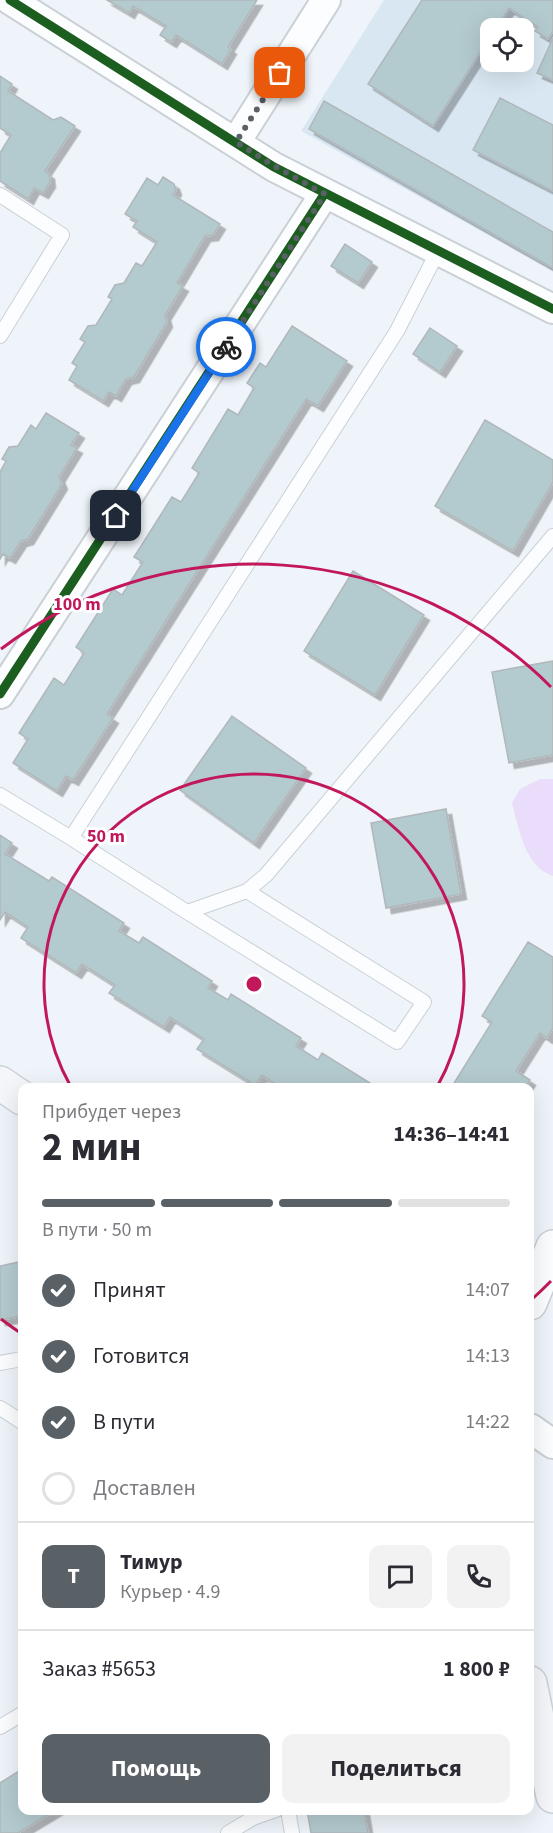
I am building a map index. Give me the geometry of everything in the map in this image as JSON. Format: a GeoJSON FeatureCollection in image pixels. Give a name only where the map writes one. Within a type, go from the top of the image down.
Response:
{"type":"FeatureCollection","features":[{"type":"Feature","properties":{"kind":"main road"},"geometry":{"type":"LineString","coordinates":[[0,1083],[18,1095]]}},
{"type":"Feature","properties":{"kind":"main road"},"geometry":{"type":"LineString","coordinates":[[534,1703],[553,1796]]}},
{"type":"Feature","properties":{"kind":"street"},"geometry":{"type":"LineString","coordinates":[[10,0],[274,166],[553,309]]}},
{"type":"Feature","properties":{"kind":"street"},"geometry":{"type":"LineString","coordinates":[[236,142],[326,0]]}},
{"type":"Feature","properties":{"kind":"street"},"geometry":{"type":"LineString","coordinates":[[0,694],[325,194]]}},
{"type":"Feature","properties":{"kind":"street"},"geometry":{"type":"LineString","coordinates":[[534,1293],[553,1247]]}},
{"type":"Feature","properties":{"kind":"street"},"geometry":{"type":"LineString","coordinates":[[534,1431],[553,1444]]}},
{"type":"Feature","properties":{"kind":"lane"},"geometry":{"type":"LineString","coordinates":[[0,195],[62,235],[0,336]]}},
{"type":"Feature","properties":{"kind":"lane"},"geometry":{"type":"LineString","coordinates":[[71,838],[397,331],[438,251]]}},
{"type":"Feature","properties":{"kind":"lane"},"geometry":{"type":"LineString","coordinates":[[187,912],[247,891],[266,876],[553,536]]}},
{"type":"Feature","properties":{"kind":"lane"},"geometry":{"type":"LineString","coordinates":[[0,795],[397,1042],[424,1002],[247,891]]}},
{"type":"Feature","properties":{"kind":"lane"},"geometry":{"type":"LineString","coordinates":[[0,1364],[18,1360]]}},
{"type":"Feature","properties":{"kind":"lane"},"geometry":{"type":"LineString","coordinates":[[0,1408],[18,1419]]}},
{"type":"Feature","properties":{"kind":"lane"},"geometry":{"type":"LineString","coordinates":[[0,1727],[18,1716]]}},
{"type":"Feature","properties":{"kind":"lane"},"geometry":{"type":"LineString","coordinates":[[228,1833],[262,1815]]}},
{"type":"Feature","properties":{"kind":"lane"},"geometry":{"type":"LineString","coordinates":[[289,1815],[292,1833]]}},
{"type":"Feature","properties":{"kind":"shaded area"},"geometry":{"type":"Polygon","coordinates":[[[384,0],[553,0],[553,271],[301,131],[384,0]]]}},
{"type":"Feature","properties":{"kind":"shaded area"},"geometry":{"type":"Polygon","coordinates":[[[540,779],[553,779],[553,876],[543,871],[530,856],[512,803],[520,789],[540,779]]]}},
{"type":"Feature","properties":{"kind":"building"},"geometry":{"type":"Polygon","coordinates":[[[107,0],[257,0],[228,47],[231,49],[222,64],[176,35],[171,42],[160,35],[166,26],[133,6],[129,13],[107,0]]]}},
{"type":"Feature","properties":{"kind":"building"},"geometry":{"type":"Polygon","coordinates":[[[422,0],[553,0],[553,31],[548,39],[535,31],[538,27],[534,24],[534,18],[524,18],[509,8],[502,18],[480,18],[480,53],[433,126],[368,84],[422,0]]]}},
{"type":"Feature","properties":{"kind":"building"},"geometry":{"type":"Polygon","coordinates":[[[553,38],[553,80],[537,73],[553,38]]]}},
{"type":"Feature","properties":{"kind":"building"},"geometry":{"type":"Polygon","coordinates":[[[0,76],[12,84],[8,91],[53,120],[61,117],[75,126],[45,171],[49,174],[50,182],[43,193],[34,188],[28,199],[0,181],[0,153],[11,135],[0,128],[0,76]]]}},
{"type":"Feature","properties":{"kind":"building"},"geometry":{"type":"Polygon","coordinates":[[[500,98],[553,125],[553,191],[473,150],[500,98]]]}},
{"type":"Feature","properties":{"kind":"building"},"geometry":{"type":"Polygon","coordinates":[[[324,101],[553,232],[553,268],[309,129],[324,101]]]}},
{"type":"Feature","properties":{"kind":"building"},"geometry":{"type":"Polygon","coordinates":[[[163,177],[174,184],[176,190],[173,195],[220,224],[213,235],[205,236],[177,283],[183,286],[165,315],[167,322],[134,377],[126,379],[116,396],[109,392],[103,401],[69,380],[77,366],[72,363],[85,342],[80,339],[88,326],[96,325],[112,299],[108,297],[115,285],[124,283],[136,263],[142,266],[157,242],[133,227],[137,221],[125,214],[147,178],[158,185],[163,177]]]}},
{"type":"Feature","properties":{"kind":"building"},"geometry":{"type":"Polygon","coordinates":[[[345,244],[372,262],[358,283],[331,266],[345,244]]]}},
{"type":"Feature","properties":{"kind":"building"},"geometry":{"type":"Polygon","coordinates":[[[292,326],[347,361],[318,406],[306,399],[107,714],[113,718],[73,780],[66,776],[57,791],[13,763],[28,739],[19,733],[54,678],[64,685],[84,653],[76,647],[113,589],[122,595],[143,562],[134,557],[172,497],[181,502],[199,473],[192,468],[228,409],[238,415],[254,388],[247,383],[260,363],[266,367],[292,326]]]}},
{"type":"Feature","properties":{"kind":"building"},"geometry":{"type":"Polygon","coordinates":[[[430,328],[457,346],[440,372],[413,354],[430,328]]]}},
{"type":"Feature","properties":{"kind":"building"},"geometry":{"type":"Polygon","coordinates":[[[46,413],[79,433],[71,445],[77,448],[59,477],[62,484],[28,539],[21,541],[10,558],[3,554],[0,559],[0,472],[6,461],[2,459],[9,447],[18,446],[31,425],[36,429],[46,413]]]}},
{"type":"Feature","properties":{"kind":"building"},"geometry":{"type":"Polygon","coordinates":[[[485,420],[553,460],[553,482],[513,551],[435,506],[485,420]]]}},
{"type":"Feature","properties":{"kind":"building"},"geometry":{"type":"Polygon","coordinates":[[[353,571],[424,615],[375,695],[304,651],[353,571]]]}},
{"type":"Feature","properties":{"kind":"building"},"geometry":{"type":"Polygon","coordinates":[[[553,661],[553,755],[509,763],[492,672],[553,661]]]}},
{"type":"Feature","properties":{"kind":"building"},"geometry":{"type":"Polygon","coordinates":[[[232,716],[306,768],[254,843],[180,790],[232,716]]]}},
{"type":"Feature","properties":{"kind":"building"},"geometry":{"type":"Polygon","coordinates":[[[446,809],[461,894],[386,908],[371,823],[446,809]]]}},
{"type":"Feature","properties":{"kind":"building"},"geometry":{"type":"Polygon","coordinates":[[[0,835],[12,843],[5,854],[49,881],[52,877],[124,923],[119,931],[139,943],[143,937],[212,981],[208,988],[228,1000],[231,994],[301,1038],[296,1046],[318,1060],[322,1053],[370,1083],[274,1083],[262,1075],[256,1083],[252,1083],[197,1049],[204,1039],[170,1017],[164,1027],[109,993],[115,985],[82,964],[76,973],[21,938],[28,927],[5,912],[0,920],[0,835]]]}},
{"type":"Feature","properties":{"kind":"building"},"geometry":{"type":"Polygon","coordinates":[[[528,942],[553,957],[553,1028],[547,1038],[540,1033],[516,1071],[530,1080],[528,1083],[454,1083],[492,1022],[482,1016],[528,942]]]}},
{"type":"Feature","properties":{"kind":"building"},"geometry":{"type":"Polygon","coordinates":[[[18,1262],[18,1317],[0,1320],[0,1266],[18,1262]]]}},
{"type":"Feature","properties":{"kind":"building"},"geometry":{"type":"Polygon","coordinates":[[[18,1772],[18,1815],[48,1815],[18,1833],[0,1833],[0,1783],[18,1772]]]}},
{"type":"Feature","properties":{"kind":"building"},"geometry":{"type":"Polygon","coordinates":[[[308,1815],[365,1815],[368,1833],[311,1833],[308,1815]]]}},
{"type":"Feature","properties":{"kind":"cycle path"},"geometry":{"type":"LineString","coordinates":[[10,0],[274,167],[553,309]]}},
{"type":"Feature","properties":{"kind":"cycle path"},"geometry":{"type":"LineString","coordinates":[[0,694],[325,193]]}},
{"type":"Feature","properties":{"kind":"way so far"},"geometry":{"type":"LineString","coordinates":[[226,347],[325,194],[236,142],[280,73]]}},
{"type":"Feature","properties":{"kind":"route"},"geometry":{"type":"LineString","coordinates":[[116,516],[226,347]]}}]}
